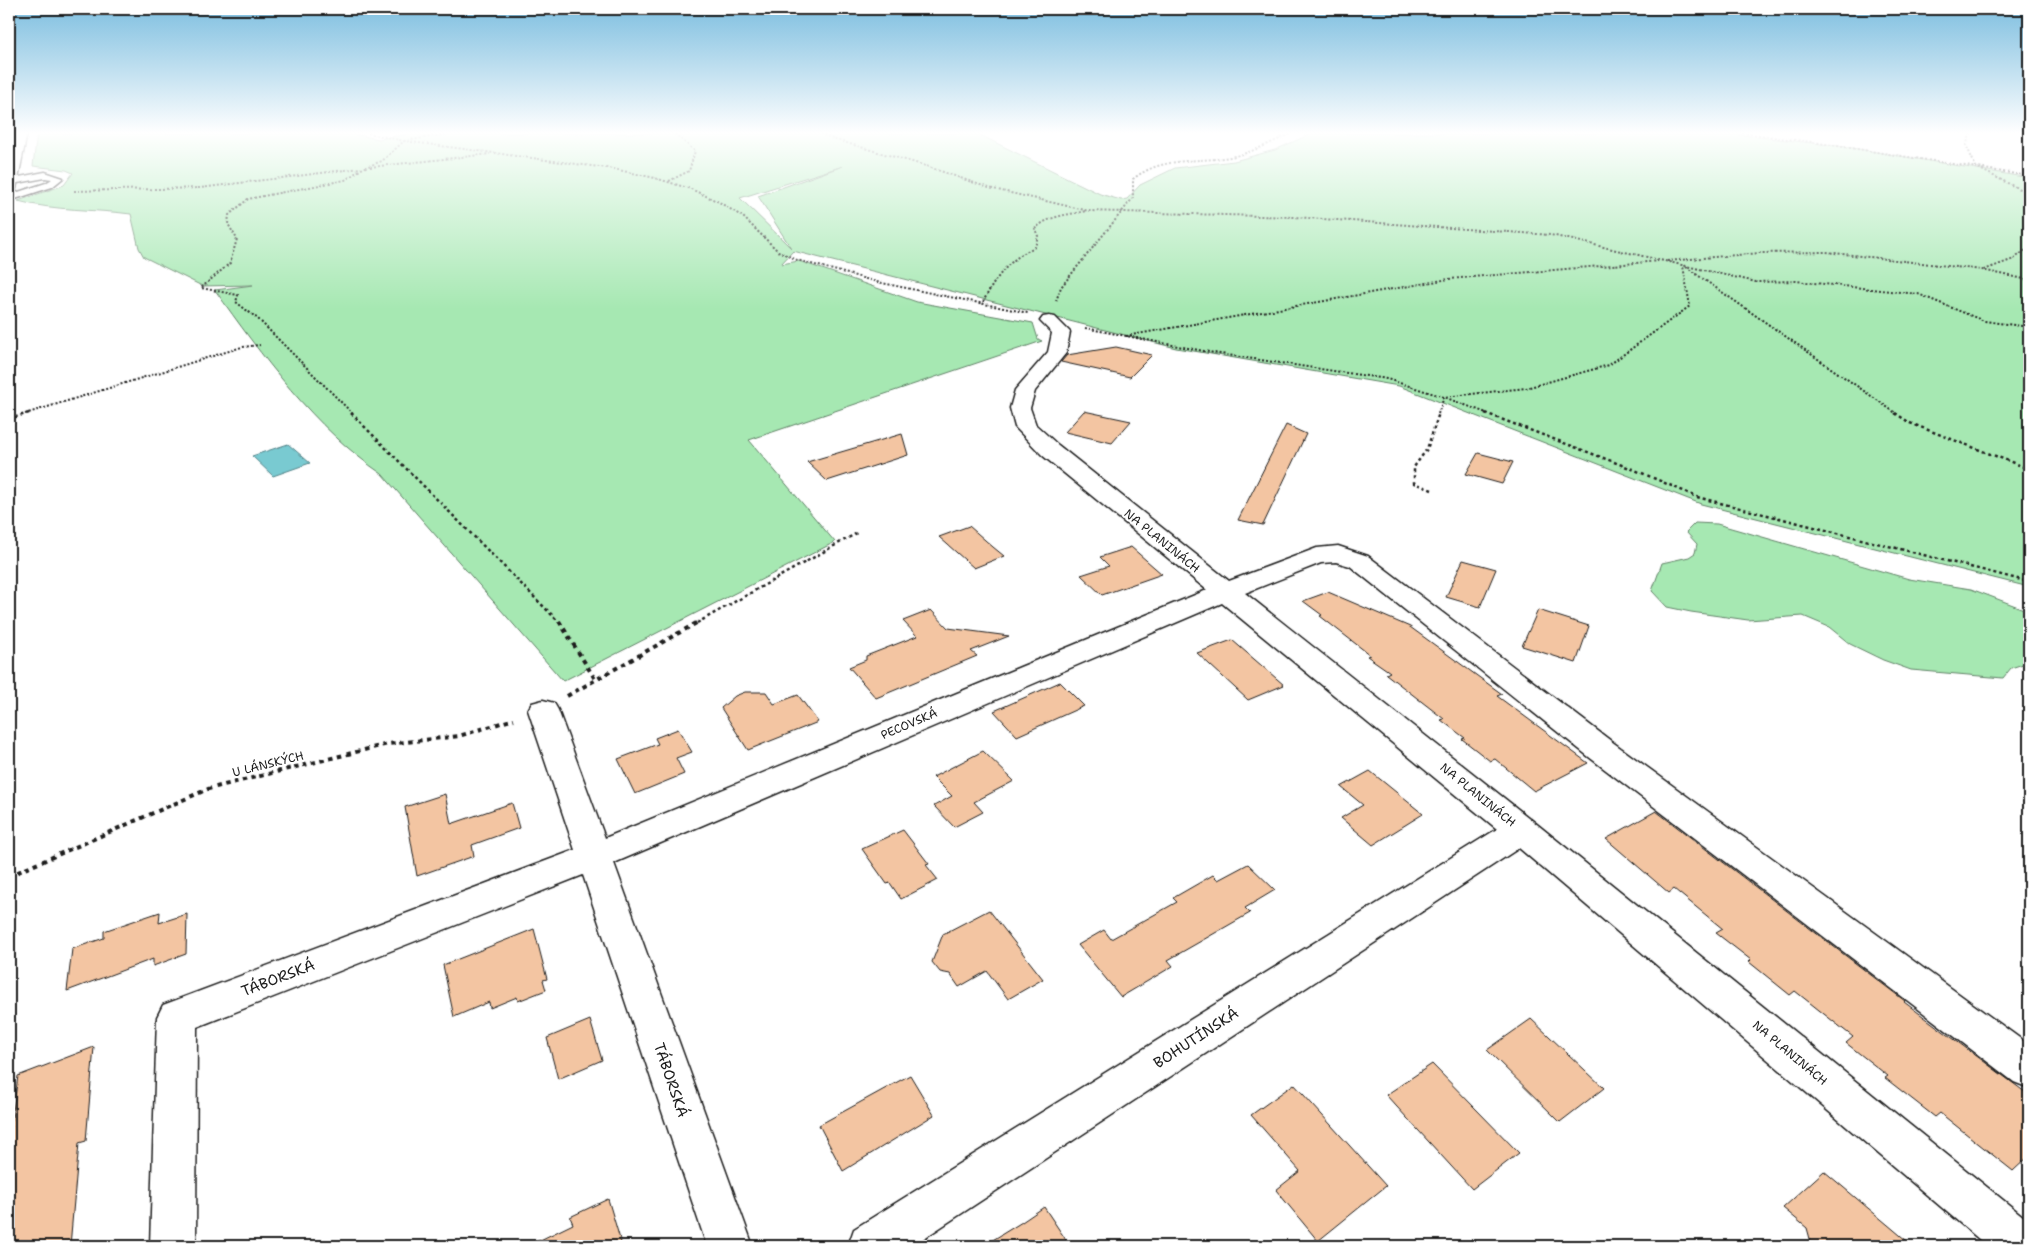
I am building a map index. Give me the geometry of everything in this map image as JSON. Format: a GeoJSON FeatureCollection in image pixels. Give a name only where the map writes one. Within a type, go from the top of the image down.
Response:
{"type":"FeatureCollection","features":[{"type":"Feature","properties":{"kind":"street","name":"NA PLANINÁCH"},"geometry":{"type":"LineString","coordinates":[[1049,321],[1061,332],[1058,353],[1025,390],[1020,408],[1026,427],[1050,450],[1521,830],[2023,1246]]}},
{"type":"Feature","properties":{"kind":"street","name":"PECOVSKÁ"},"geometry":{"type":"LineString","coordinates":[[593,857],[1225,592],[1317,556],[1338,554],[1359,561],[1600,749],[2029,1069]]}},
{"type":"Feature","properties":{"kind":"street","name":"TÁBORSKÁ"},"geometry":{"type":"LineString","coordinates":[[543,710],[730,1246]]}},
{"type":"Feature","properties":{"kind":"street","name":"BOHUTÍNSKÁ"},"geometry":{"type":"LineString","coordinates":[[871,1246],[1521,830]]}},
{"type":"Feature","properties":{"kind":"street","name":"TÁBORSKÁ"},"geometry":{"type":"LineString","coordinates":[[173,1246],[176,1017],[593,857]]}},
{"type":"Feature","properties":{"kind":"lane"},"geometry":{"type":"LineString","coordinates":[[9,198],[31,192]]}},
{"type":"Feature","properties":{"kind":"path"},"geometry":{"type":"LineString","coordinates":[[286,192],[248,199],[228,215],[228,224],[237,239],[230,263],[201,288],[238,295],[236,302],[258,319],[559,621],[595,679]]}},
{"type":"Feature","properties":{"kind":"path"},"geometry":{"type":"LineString","coordinates":[[697,192],[743,217],[778,251],[797,260],[877,282],[983,302],[1027,313],[1049,321],[1123,336],[1214,353],[1387,379],[1444,396],[1634,470],[1697,497],[2029,582]]}},
{"type":"Feature","properties":{"kind":"path"},"geometry":{"type":"LineString","coordinates":[[1005,192],[1089,211],[1294,217],[1551,235],[1756,282],[1796,282],[1918,294],[1984,321],[2029,327]]}},
{"type":"Feature","properties":{"kind":"path"},"geometry":{"type":"LineString","coordinates":[[1049,321],[1061,287],[1124,212],[1133,198],[1133,192]]}},
{"type":"Feature","properties":{"kind":"path"},"geometry":{"type":"LineString","coordinates":[[983,302],[1001,270],[1022,252],[1035,247],[1038,236],[1035,229],[1040,223],[1052,218],[1089,211]]}},
{"type":"Feature","properties":{"kind":"path"},"geometry":{"type":"LineString","coordinates":[[1982,270],[2000,266],[2020,257],[2029,247]]}},
{"type":"Feature","properties":{"kind":"path"},"geometry":{"type":"LineString","coordinates":[[1123,336],[1449,279],[1760,253],[1826,252],[1982,270],[2029,280]]}},
{"type":"Feature","properties":{"kind":"path"},"geometry":{"type":"LineString","coordinates":[[1444,396],[1526,388],[1609,365],[1690,306],[1683,266]]}},
{"type":"Feature","properties":{"kind":"path"},"geometry":{"type":"LineString","coordinates":[[1683,266],[1910,423],[2029,469]]}},
{"type":"Feature","properties":{"kind":"path"},"geometry":{"type":"LineString","coordinates":[[9,419],[242,347],[260,346]]}},
{"type":"Feature","properties":{"kind":"path"},"geometry":{"type":"LineString","coordinates":[[1432,490],[1414,483],[1414,467],[1428,449],[1444,396]]}},
{"type":"Feature","properties":{"kind":"path","name":"U LÁNSKÝCH"},"geometry":{"type":"LineString","coordinates":[[9,876],[208,789],[388,744],[459,736],[543,710],[857,533]]}},
{"type":"Feature","properties":{"kind":"green space"},"geometry":{"type":"Polygon","coordinates":[[[45,192],[761,192],[740,198],[791,248],[758,196],[771,192],[1095,192],[1121,200],[1127,199],[1134,192],[2029,192],[2029,587],[1701,504],[1399,386],[1176,348],[793,251],[781,264],[799,261],[917,302],[1033,323],[1038,339],[1042,341],[749,440],[835,542],[563,681],[382,474],[357,456],[334,435],[291,390],[251,340],[215,290],[253,285],[202,286],[144,257],[139,248],[131,214],[60,208],[18,201],[45,192]]]}},
{"type":"Feature","properties":{"kind":"green space"},"geometry":{"type":"Polygon","coordinates":[[[1695,523],[1717,524],[1909,579],[1971,589],[2029,611],[2029,662],[2011,668],[2003,678],[1911,670],[1883,660],[1850,644],[1829,627],[1803,616],[1748,620],[1667,607],[1652,591],[1662,563],[1689,557],[1695,553],[1697,544],[1686,532],[1695,523]]]}},
{"type":"Feature","properties":{"kind":"water"},"geometry":{"type":"Polygon","coordinates":[[[288,444],[310,463],[273,476],[252,456],[288,444]]]}},
{"type":"Feature","properties":{"kind":"building"},"geometry":{"type":"Polygon","coordinates":[[[1116,347],[1152,355],[1130,377],[1061,362],[1067,355],[1116,347]]]}},
{"type":"Feature","properties":{"kind":"building"},"geometry":{"type":"Polygon","coordinates":[[[1084,411],[1131,421],[1112,443],[1065,432],[1084,411]]]}},
{"type":"Feature","properties":{"kind":"building"},"geometry":{"type":"Polygon","coordinates":[[[1286,425],[1306,434],[1263,525],[1238,520],[1286,425]]]}},
{"type":"Feature","properties":{"kind":"building"},"geometry":{"type":"Polygon","coordinates":[[[902,434],[908,455],[827,481],[807,462],[902,434]]]}},
{"type":"Feature","properties":{"kind":"building"},"geometry":{"type":"Polygon","coordinates":[[[1478,453],[1513,462],[1502,484],[1466,474],[1478,453]]]}},
{"type":"Feature","properties":{"kind":"building"},"geometry":{"type":"Polygon","coordinates":[[[969,526],[1004,556],[974,568],[939,537],[969,526]]]}},
{"type":"Feature","properties":{"kind":"building"},"geometry":{"type":"Polygon","coordinates":[[[1131,547],[1162,574],[1102,595],[1081,575],[1109,566],[1100,557],[1131,547]]]}},
{"type":"Feature","properties":{"kind":"building"},"geometry":{"type":"Polygon","coordinates":[[[1463,560],[1496,569],[1480,607],[1446,597],[1463,560]]]}},
{"type":"Feature","properties":{"kind":"building"},"geometry":{"type":"Polygon","coordinates":[[[1328,592],[1410,627],[1502,694],[1497,696],[1588,763],[1534,791],[1495,759],[1490,761],[1462,739],[1465,738],[1441,720],[1444,719],[1386,674],[1390,672],[1367,656],[1370,655],[1303,601],[1328,592]]]}},
{"type":"Feature","properties":{"kind":"building"},"geometry":{"type":"Polygon","coordinates":[[[931,610],[948,628],[1009,636],[971,651],[977,656],[876,698],[849,667],[866,660],[866,656],[917,636],[903,621],[931,610]]]}},
{"type":"Feature","properties":{"kind":"building"},"geometry":{"type":"Polygon","coordinates":[[[1538,610],[1589,626],[1576,663],[1522,646],[1538,610]]]}},
{"type":"Feature","properties":{"kind":"building"},"geometry":{"type":"Polygon","coordinates":[[[1232,640],[1284,685],[1248,700],[1197,653],[1232,640]]]}},
{"type":"Feature","properties":{"kind":"building"},"geometry":{"type":"Polygon","coordinates":[[[1060,682],[1084,706],[1017,736],[994,711],[1060,682]]]}},
{"type":"Feature","properties":{"kind":"building"},"geometry":{"type":"Polygon","coordinates":[[[745,692],[766,692],[774,704],[798,695],[818,722],[748,750],[721,708],[735,696],[745,692]]]}},
{"type":"Feature","properties":{"kind":"building"},"geometry":{"type":"Polygon","coordinates":[[[678,729],[692,752],[676,758],[684,774],[635,794],[618,759],[658,744],[655,738],[678,729]]]}},
{"type":"Feature","properties":{"kind":"building"},"geometry":{"type":"Polygon","coordinates":[[[983,751],[1014,781],[974,802],[983,812],[954,827],[934,806],[952,796],[933,777],[983,751]]]}},
{"type":"Feature","properties":{"kind":"building"},"geometry":{"type":"Polygon","coordinates":[[[1370,771],[1423,814],[1373,845],[1341,818],[1363,805],[1341,787],[1370,771]]]}},
{"type":"Feature","properties":{"kind":"building"},"geometry":{"type":"Polygon","coordinates":[[[445,794],[451,824],[512,803],[519,828],[472,845],[474,856],[417,876],[405,807],[445,794]]]}},
{"type":"Feature","properties":{"kind":"building"},"geometry":{"type":"Polygon","coordinates":[[[1656,811],[1904,1002],[2029,1095],[2029,1156],[2013,1171],[1940,1113],[1935,1117],[1885,1078],[1888,1076],[1846,1043],[1853,1037],[1795,991],[1790,995],[1749,962],[1751,960],[1716,933],[1723,929],[1674,889],[1669,893],[1606,839],[1656,811]]]}},
{"type":"Feature","properties":{"kind":"building"},"geometry":{"type":"Polygon","coordinates":[[[903,830],[929,864],[926,865],[938,880],[901,899],[890,883],[887,884],[862,849],[903,830]]]}},
{"type":"Feature","properties":{"kind":"building"},"geometry":{"type":"Polygon","coordinates":[[[1248,864],[1275,890],[1245,908],[1250,913],[1168,960],[1173,966],[1121,997],[1078,945],[1104,930],[1111,939],[1177,902],[1173,898],[1213,875],[1218,880],[1248,864]]]}},
{"type":"Feature","properties":{"kind":"building"},"geometry":{"type":"Polygon","coordinates":[[[989,910],[1043,979],[1008,999],[987,971],[959,987],[950,974],[940,972],[932,962],[943,934],[989,910]]]}},
{"type":"Feature","properties":{"kind":"building"},"geometry":{"type":"Polygon","coordinates":[[[160,912],[159,923],[187,914],[186,954],[153,966],[153,959],[67,991],[72,949],[104,938],[104,931],[160,912]]]}},
{"type":"Feature","properties":{"kind":"building"},"geometry":{"type":"Polygon","coordinates":[[[534,929],[547,979],[543,980],[546,990],[518,1001],[517,997],[490,1008],[489,1002],[454,1017],[443,965],[534,929]]]}},
{"type":"Feature","properties":{"kind":"building"},"geometry":{"type":"Polygon","coordinates":[[[1531,1019],[1604,1088],[1560,1122],[1487,1050],[1531,1019]]]}},
{"type":"Feature","properties":{"kind":"building"},"geometry":{"type":"Polygon","coordinates":[[[590,1020],[602,1060],[558,1079],[547,1038],[590,1020]]]}},
{"type":"Feature","properties":{"kind":"building"},"geometry":{"type":"Polygon","coordinates":[[[94,1047],[86,1141],[79,1143],[70,1246],[9,1246],[9,1139],[18,1076],[94,1047]]]}},
{"type":"Feature","properties":{"kind":"building"},"geometry":{"type":"Polygon","coordinates":[[[1432,1064],[1519,1153],[1472,1189],[1386,1095],[1432,1064]]]}},
{"type":"Feature","properties":{"kind":"building"},"geometry":{"type":"Polygon","coordinates":[[[910,1075],[934,1115],[843,1171],[819,1125],[910,1075]]]}},
{"type":"Feature","properties":{"kind":"building"},"geometry":{"type":"Polygon","coordinates":[[[1294,1084],[1386,1186],[1318,1241],[1276,1190],[1300,1171],[1251,1115],[1294,1084]]]}},
{"type":"Feature","properties":{"kind":"building"},"geometry":{"type":"Polygon","coordinates":[[[1824,1171],[1913,1246],[1812,1246],[1807,1228],[1783,1208],[1824,1171]]]}},
{"type":"Feature","properties":{"kind":"building"},"geometry":{"type":"Polygon","coordinates":[[[608,1199],[622,1246],[528,1246],[573,1224],[570,1217],[608,1199]]]}},
{"type":"Feature","properties":{"kind":"building"},"geometry":{"type":"Polygon","coordinates":[[[1044,1207],[1070,1246],[983,1246],[1022,1222],[1044,1207]]]}}]}
